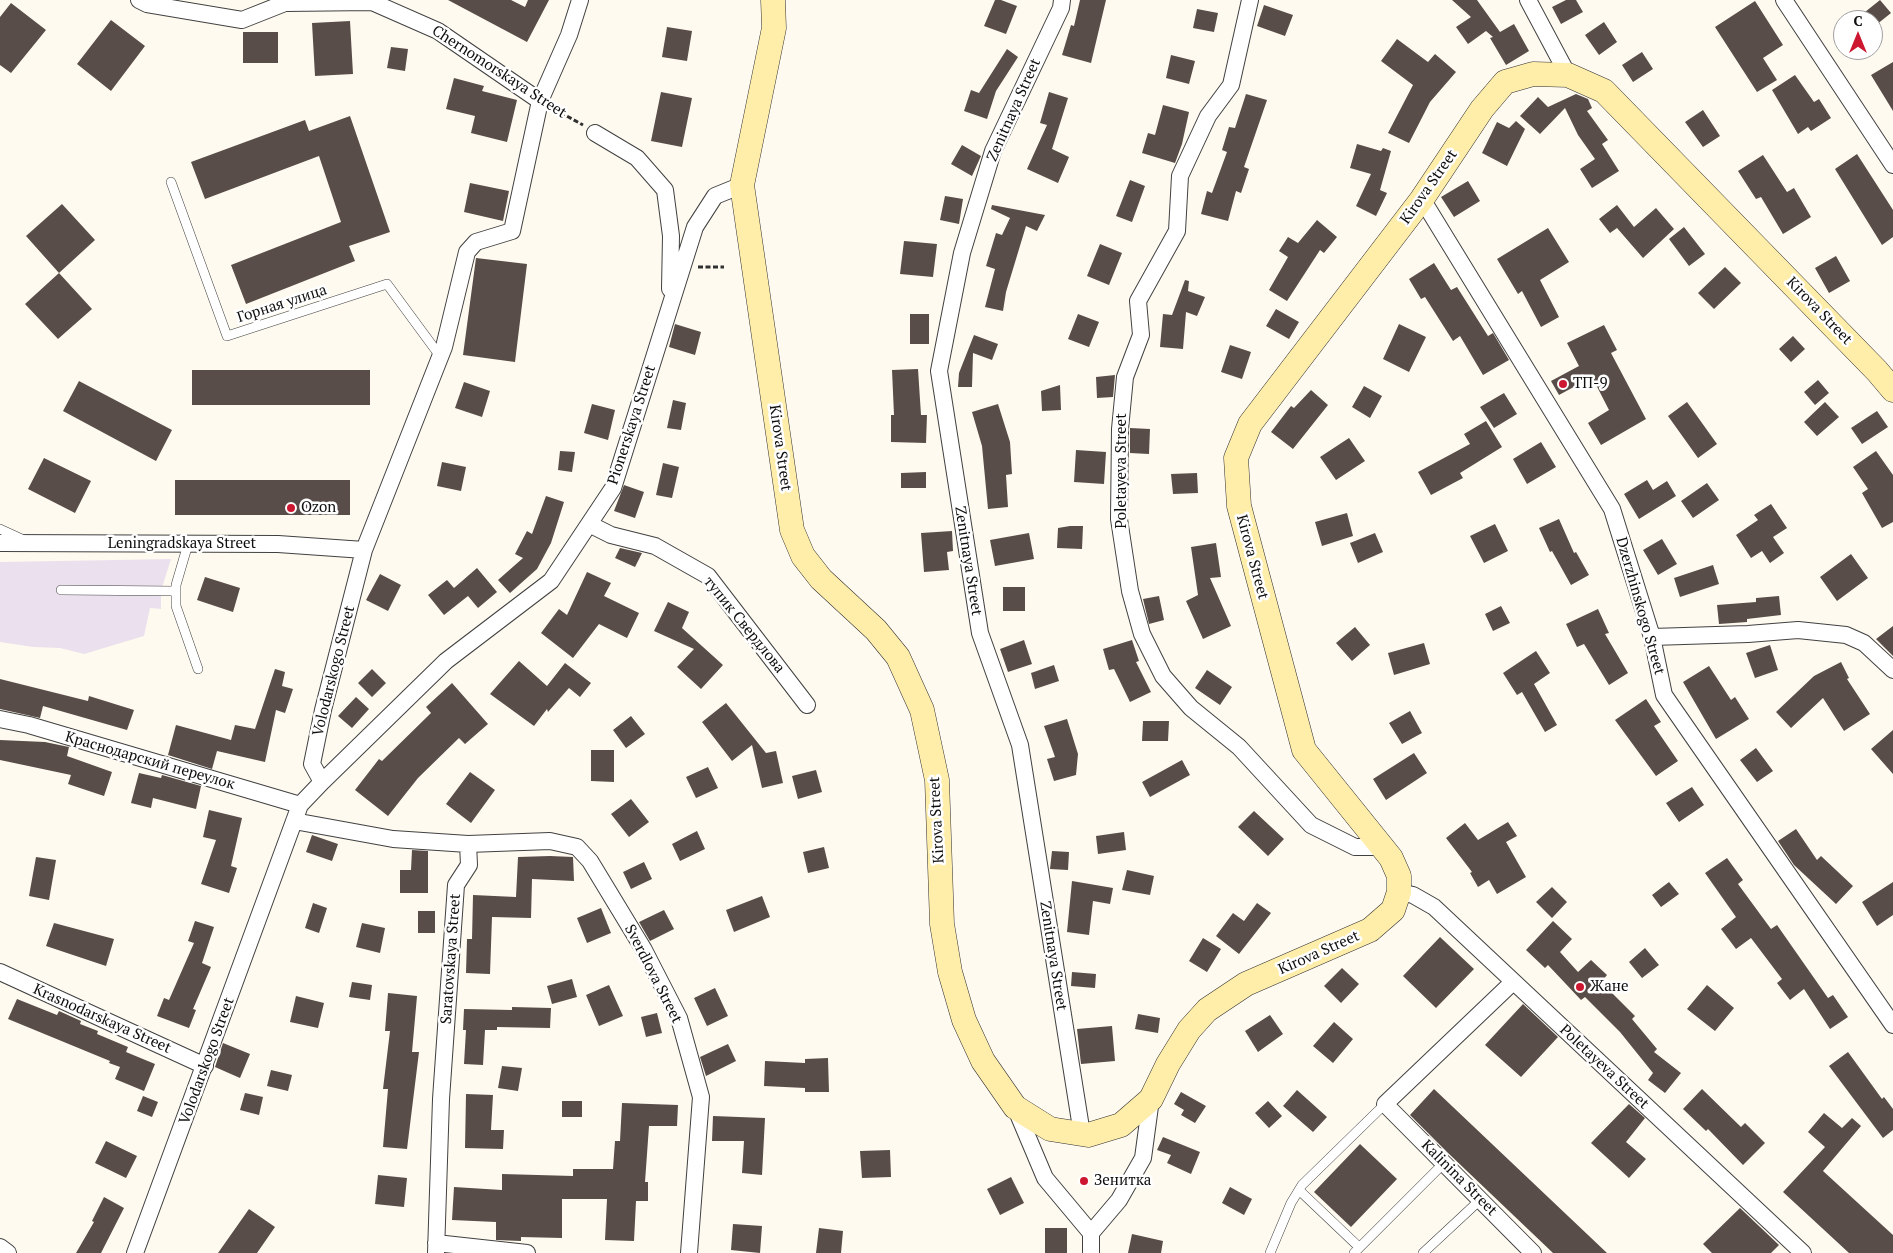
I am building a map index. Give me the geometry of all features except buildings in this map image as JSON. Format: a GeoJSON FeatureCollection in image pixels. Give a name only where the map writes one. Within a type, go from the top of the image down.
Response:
{"type":"FeatureCollection","features":[{"type":"Feature","properties":{"kind":"main road","name":"Kirova Street"},"geometry":{"type":"LineString","coordinates":[[773,0],[774,28],[742,185],[792,530],[804,556],[821,579],[876,630],[898,657],[922,710],[936,780],[942,924],[950,972],[964,1020],[983,1062],[1015,1107],[1050,1129],[1088,1135],[1121,1125],[1151,1099],[1168,1064],[1189,1030],[1207,1010],[1246,984],[1370,930],[1393,910],[1399,892],[1399,876],[1383,847],[1304,750],[1239,506],[1236,458],[1250,424],[1422,200],[1482,109],[1505,82],[1532,74],[1568,75],[1604,91],[1870,364],[1893,390]]}},
{"type":"Feature","properties":{"kind":"street"},"geometry":{"type":"LineString","coordinates":[[540,101],[569,35],[580,0]]}},
{"type":"Feature","properties":{"kind":"street","name":"Poletayeva Street"},"geometry":{"type":"LineString","coordinates":[[1250,0],[1231,85],[1208,116],[1180,176],[1177,231],[1138,301],[1141,335],[1125,377],[1120,429],[1119,520],[1130,591],[1142,634],[1163,676],[1191,708],[1239,748],[1312,825],[1355,847],[1383,847]]}},
{"type":"Feature","properties":{"kind":"street"},"geometry":{"type":"LineString","coordinates":[[1528,0],[1568,75]]}},
{"type":"Feature","properties":{"kind":"street"},"geometry":{"type":"LineString","coordinates":[[1784,0],[1893,165]]}},
{"type":"Feature","properties":{"kind":"street","name":"Chernomorskaya Street"},"geometry":{"type":"LineString","coordinates":[[144,1],[242,20],[285,3],[372,1],[438,31],[540,101]]}},
{"type":"Feature","properties":{"kind":"street","name":"Zenitnaya Street"},"geometry":{"type":"LineString","coordinates":[[1060,3],[993,151],[962,253],[939,371],[980,634],[1020,745],[1082,1134]]}},
{"type":"Feature","properties":{"kind":"street","name":"Volodarskogo Street"},"geometry":{"type":"LineString","coordinates":[[135,1253],[300,805],[322,782],[312,764],[322,710],[364,550],[440,356],[467,252],[476,242],[512,231],[540,101]]}},
{"type":"Feature","properties":{"kind":"street"},"geometry":{"type":"LineString","coordinates":[[595,133],[637,158],[665,190],[671,236],[670,309]]}},
{"type":"Feature","properties":{"kind":"street","name":"Pionerskaya Street"},"geometry":{"type":"LineString","coordinates":[[322,782],[446,662],[551,581],[612,488],[695,227],[715,196],[742,185]]}},
{"type":"Feature","properties":{"kind":"street","name":"Dzerzhinskogo Street"},"geometry":{"type":"LineString","coordinates":[[1422,200],[1612,509],[1652,637],[1664,696],[1893,1025]]}},
{"type":"Feature","properties":{"kind":"street","name":"тупик Свердлова"},"geometry":{"type":"LineString","coordinates":[[589,524],[611,534],[654,546],[708,576],[807,705]]}},
{"type":"Feature","properties":{"kind":"street","name":"Leningradskaya Street"},"geometry":{"type":"LineString","coordinates":[[0,543],[278,544],[364,550]]}},
{"type":"Feature","properties":{"kind":"street"},"geometry":{"type":"LineString","coordinates":[[1652,637],[1731,635],[1798,630],[1846,635],[1864,643],[1893,670]]}},
{"type":"Feature","properties":{"kind":"street","name":"Краснодарский переулок"},"geometry":{"type":"LineString","coordinates":[[0,720],[29,725],[300,805]]}},
{"type":"Feature","properties":{"kind":"street"},"geometry":{"type":"LineString","coordinates":[[294,821],[393,839],[468,844]]}},
{"type":"Feature","properties":{"kind":"street","name":"Sverdlova Street"},"geometry":{"type":"LineString","coordinates":[[468,844],[550,841],[577,847],[590,862],[644,950],[679,1018],[701,1097],[688,1253]]}},
{"type":"Feature","properties":{"kind":"street","name":"Saratovskaya Street"},"geometry":{"type":"LineString","coordinates":[[436,1248],[441,1099],[456,885],[469,865],[468,844]]}},
{"type":"Feature","properties":{"kind":"street","name":"Poletayeva Street"},"geometry":{"type":"LineString","coordinates":[[1399,892],[1413,896],[1434,907],[1803,1253]]}},
{"type":"Feature","properties":{"kind":"street","name":"Krasnodarskaya Street"},"geometry":{"type":"LineString","coordinates":[[0,972],[205,1066]]}},
{"type":"Feature","properties":{"kind":"street"},"geometry":{"type":"LineString","coordinates":[[1385,1104],[1513,982]]}},
{"type":"Feature","properties":{"kind":"street"},"geometry":{"type":"LineString","coordinates":[[1091,1233],[1119,1200],[1143,1158],[1151,1099]]}},
{"type":"Feature","properties":{"kind":"street","name":"Kalinina Street"},"geometry":{"type":"LineString","coordinates":[[1385,1104],[1533,1253]]}},
{"type":"Feature","properties":{"kind":"street"},"geometry":{"type":"LineString","coordinates":[[1015,1107],[1045,1178],[1091,1233],[1091,1253]]}},
{"type":"Feature","properties":{"kind":"street"},"geometry":{"type":"LineString","coordinates":[[0,1247],[8,1253]]}},
{"type":"Feature","properties":{"kind":"street"},"geometry":{"type":"LineString","coordinates":[[436,1248],[527,1253]]}},
{"type":"Feature","properties":{"kind":"lane","name":"Горная улица"},"geometry":{"type":"LineString","coordinates":[[171,182],[227,336],[387,284],[440,356]]}},
{"type":"Feature","properties":{"kind":"lane"},"geometry":{"type":"LineString","coordinates":[[0,529],[31,544]]}},
{"type":"Feature","properties":{"kind":"lane"},"geometry":{"type":"LineString","coordinates":[[188,544],[176,591],[176,606],[198,669]]}},
{"type":"Feature","properties":{"kind":"lane"},"geometry":{"type":"LineString","coordinates":[[61,590],[176,591]]}},
{"type":"Feature","properties":{"kind":"lane"},"geometry":{"type":"LineString","coordinates":[[1270,1253],[1291,1202],[1299,1190],[1385,1104]]}},
{"type":"Feature","properties":{"kind":"lane"},"geometry":{"type":"LineString","coordinates":[[1299,1190],[1356,1250],[1444,1163]]}},
{"type":"Feature","properties":{"kind":"lane"},"geometry":{"type":"LineString","coordinates":[[1423,1253],[1480,1200]]}},
{"type":"Feature","properties":{"kind":"path","name":"Chernomorskaya Street"},"geometry":{"type":"LineString","coordinates":[[540,101],[595,133]]}},
{"type":"Feature","properties":{"kind":"path"},"geometry":{"type":"LineString","coordinates":[[682,268],[724,266]]}},
{"type":"Feature","properties":{"kind":"shaded area"},"geometry":{"type":"Polygon","coordinates":[[[171,559],[161,591],[161,609],[150,608],[144,636],[84,654],[60,648],[33,647],[0,642],[0,562],[171,559]]]}},
{"type":"Feature","properties":{"kind":"place","name":"ТП-9"},"geometry":{"type":"Point","coordinates":[1563,384]}},
{"type":"Feature","properties":{"kind":"place","name":"Ozon"},"geometry":{"type":"Point","coordinates":[291,508]}},
{"type":"Feature","properties":{"kind":"place","name":"Жане"},"geometry":{"type":"Point","coordinates":[1580,987]}},
{"type":"Feature","properties":{"kind":"place","name":"Зенитка"},"geometry":{"type":"Point","coordinates":[1084,1181]}}]}
